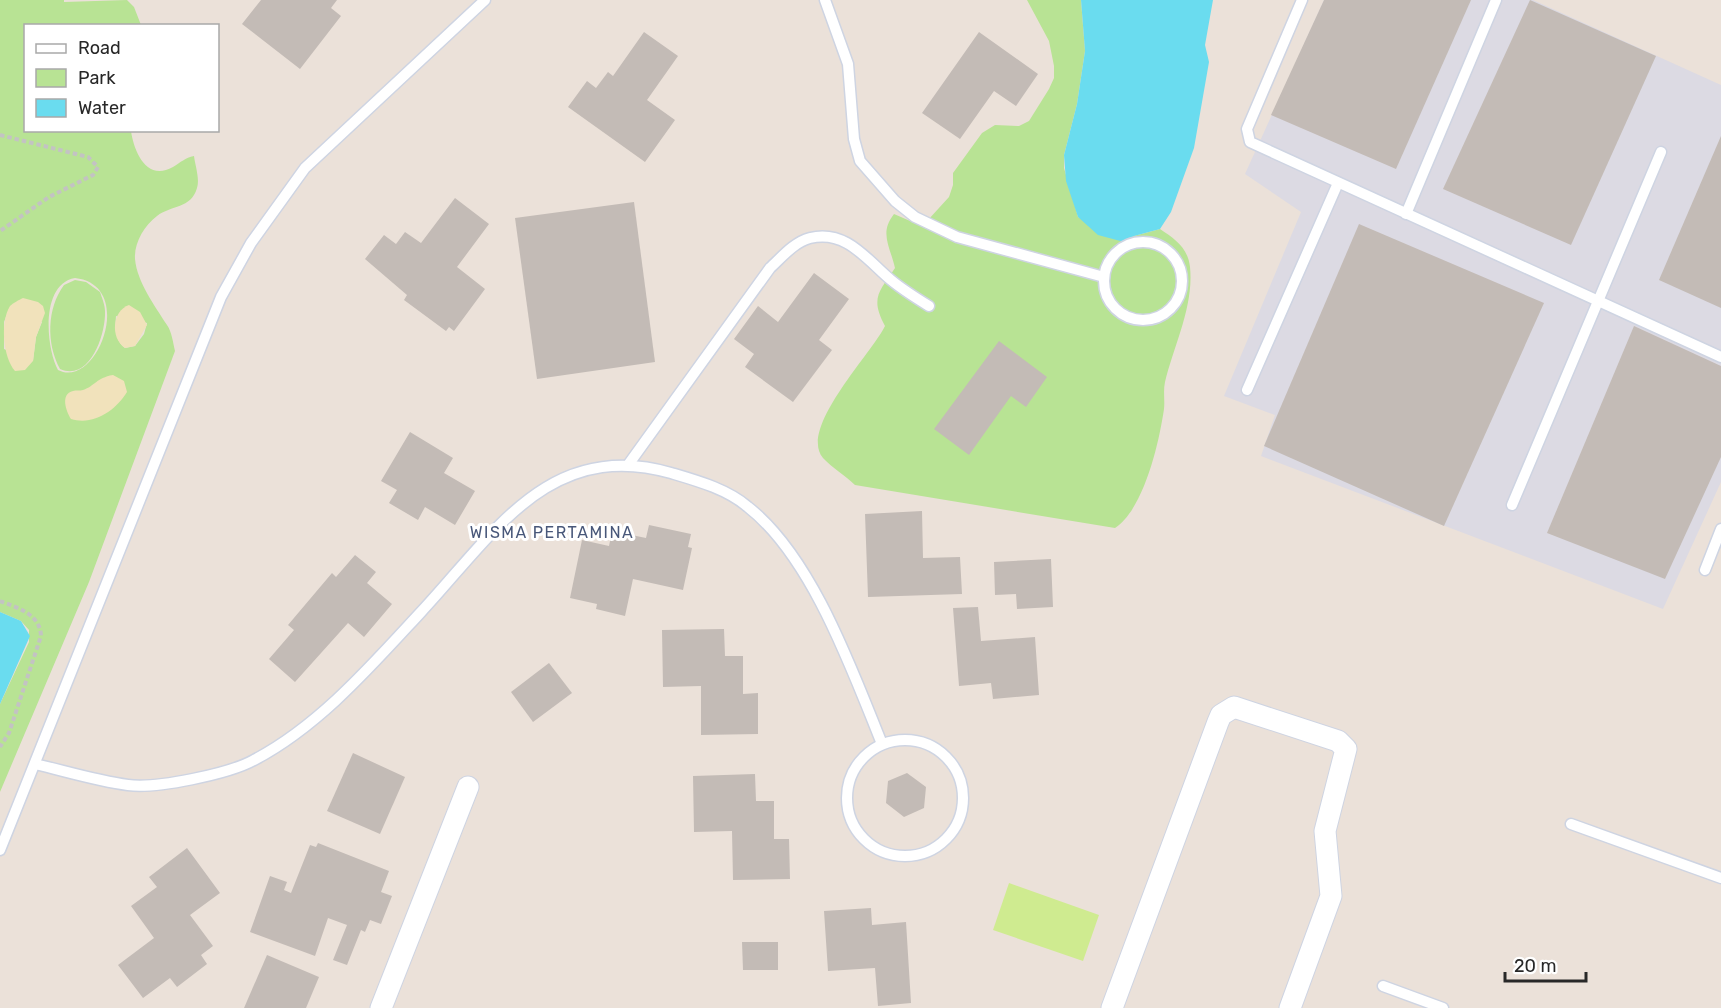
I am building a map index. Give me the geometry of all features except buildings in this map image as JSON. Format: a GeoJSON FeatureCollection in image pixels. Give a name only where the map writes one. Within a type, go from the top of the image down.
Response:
{"type":"FeatureCollection","features":[{"type":"Feature","properties":{"kind":"street"},"geometry":{"type":"LineString","coordinates":[[1112,1008],[1218,722],[1226,710],[1234,707],[1338,741],[1346,749],[1325,831],[1331,896],[1290,1008]]}},
{"type":"Feature","properties":{"kind":"street"},"geometry":{"type":"LineString","coordinates":[[381,1008],[468,787]]}},
{"type":"Feature","properties":{"kind":"lane"},"geometry":{"type":"LineString","coordinates":[[0,850],[221,297],[251,243],[305,168],[485,0]]}},
{"type":"Feature","properties":{"kind":"lane"},"geometry":{"type":"LineString","coordinates":[[825,0],[848,64],[854,139],[860,161],[895,201],[915,217],[957,237],[1104,277]]}},
{"type":"Feature","properties":{"kind":"lane"},"geometry":{"type":"LineString","coordinates":[[1302,0],[1246,134],[1254,145],[1721,357]]}},
{"type":"Feature","properties":{"kind":"lane"},"geometry":{"type":"LineString","coordinates":[[1406,214],[1496,0]]}},
{"type":"Feature","properties":{"kind":"lane"},"geometry":{"type":"LineString","coordinates":[[1512,505],[1662,152]]}},
{"type":"Feature","properties":{"kind":"lane"},"geometry":{"type":"LineString","coordinates":[[1247,390],[1338,183]]}},
{"type":"Feature","properties":{"kind":"lane"},"geometry":{"type":"LineString","coordinates":[[628,465],[770,268],[792,248],[808,238],[827,236],[852,245],[890,279],[929,306]]}},
{"type":"Feature","properties":{"kind":"lane"},"geometry":{"type":"LineString","coordinates":[[1143,242],[1160,246],[1174,258],[1181,274],[1180,292],[1171,307],[1155,317],[1138,319],[1129,317],[1114,307],[1106,292],[1104,277],[1107,265],[1118,251],[1134,243],[1143,242]]}},
{"type":"Feature","properties":{"kind":"lane"},"geometry":{"type":"LineString","coordinates":[[35,764],[130,786],[200,778],[253,761],[296,734],[336,699],[422,611],[498,523],[519,505],[543,489],[584,469],[628,465],[658,469],[725,492],[747,506],[769,526],[789,549],[808,579],[853,674],[882,744]]}},
{"type":"Feature","properties":{"kind":"lane"},"geometry":{"type":"LineString","coordinates":[[1705,570],[1721,529]]}},
{"type":"Feature","properties":{"kind":"lane"},"geometry":{"type":"LineString","coordinates":[[906,739],[930,745],[949,759],[961,781],[963,805],[960,817],[947,838],[927,852],[903,856],[880,851],[860,836],[848,815],[847,790],[852,773],[862,758],[882,744],[906,739]]}},
{"type":"Feature","properties":{"kind":"lane"},"geometry":{"type":"LineString","coordinates":[[1571,824],[1721,878]]}},
{"type":"Feature","properties":{"kind":"lane"},"geometry":{"type":"LineString","coordinates":[[1383,986],[1443,1008]]}},
{"type":"Feature","properties":{"kind":"path"},"geometry":{"type":"LineString","coordinates":[[0,135],[88,157],[98,167],[93,175],[50,197],[0,231]]}},
{"type":"Feature","properties":{"kind":"path"},"geometry":{"type":"LineString","coordinates":[[0,601],[32,616],[40,628],[41,636],[9,733],[0,747]]}},
{"type":"Feature","properties":{"kind":"shaded area"},"geometry":{"type":"Polygon","coordinates":[[[1324,0],[1533,0],[1721,85],[1721,482],[1663,609],[1261,456],[1275,415],[1224,396],[1301,212],[1245,174],[1324,0]]]}},
{"type":"Feature","properties":{"kind":"green space"},"geometry":{"type":"Polygon","coordinates":[[[0,0],[64,0],[64,2],[127,0],[134,7],[141,24],[24,24],[24,132],[131,132],[138,155],[155,171],[164,171],[194,156],[198,180],[194,195],[185,203],[162,212],[152,220],[141,235],[135,253],[139,276],[147,294],[169,328],[175,351],[89,582],[0,792],[0,704],[29,642],[29,630],[21,621],[0,612],[0,0]],[[75,278],[64,283],[56,292],[51,304],[49,333],[58,370],[72,372],[86,365],[97,352],[104,334],[107,315],[104,298],[94,285],[75,278]],[[9,309],[4,322],[4,349],[33,361],[36,337],[42,322],[9,309]],[[116,316],[116,334],[119,342],[125,348],[135,346],[144,334],[147,323],[116,316]]]}},
{"type":"Feature","properties":{"kind":"green space"},"geometry":{"type":"Polygon","coordinates":[[[1027,0],[1081,0],[1085,51],[1077,104],[1064,155],[1064,168],[1078,217],[1124,242],[1134,236],[1160,229],[1176,240],[1184,249],[1189,260],[1189,296],[1165,382],[1164,409],[1154,457],[1134,506],[1115,528],[855,485],[823,458],[818,445],[820,429],[828,411],[885,326],[877,302],[881,290],[895,268],[886,234],[894,214],[917,224],[928,220],[949,197],[953,185],[953,173],[982,133],[995,125],[1019,126],[1029,121],[1049,89],[1054,78],[1054,66],[1049,41],[1027,0]]]}},
{"type":"Feature","properties":{"kind":"green space"},"geometry":{"type":"Polygon","coordinates":[[[75,280],[86,282],[100,292],[105,321],[94,354],[80,369],[71,371],[60,369],[55,359],[50,326],[58,294],[64,285],[75,280]]]}},
{"type":"Feature","properties":{"kind":"green space"},"geometry":{"type":"Polygon","coordinates":[[[1009,883],[1099,915],[1083,961],[993,930],[1009,883]]]}},
{"type":"Feature","properties":{"kind":"sand"},"geometry":{"type":"Polygon","coordinates":[[[23,298],[38,302],[43,306],[45,313],[36,337],[33,361],[25,370],[15,371],[8,357],[4,330],[10,306],[23,298]]]}},
{"type":"Feature","properties":{"kind":"sand"},"geometry":{"type":"Polygon","coordinates":[[[129,305],[140,312],[147,325],[135,346],[125,348],[117,338],[115,325],[119,313],[129,305]]]}},
{"type":"Feature","properties":{"kind":"sand"},"geometry":{"type":"Polygon","coordinates":[[[113,375],[124,381],[127,392],[117,405],[96,418],[80,421],[71,419],[65,403],[66,396],[113,375]]]}},
{"type":"Feature","properties":{"kind":"water"},"geometry":{"type":"Polygon","coordinates":[[[1081,0],[1213,0],[1205,45],[1209,62],[1194,148],[1171,212],[1160,229],[1134,236],[1124,242],[1098,235],[1078,217],[1066,181],[1064,155],[1077,104],[1085,51],[1081,0]]]}},
{"type":"Feature","properties":{"kind":"water"},"geometry":{"type":"Polygon","coordinates":[[[0,612],[21,621],[30,636],[0,704],[0,612]]]}},
{"type":"Feature","properties":{"kind":"district","name":"WISMA PERTAMINA"},"geometry":{"type":"Point","coordinates":[552,532]}}]}
